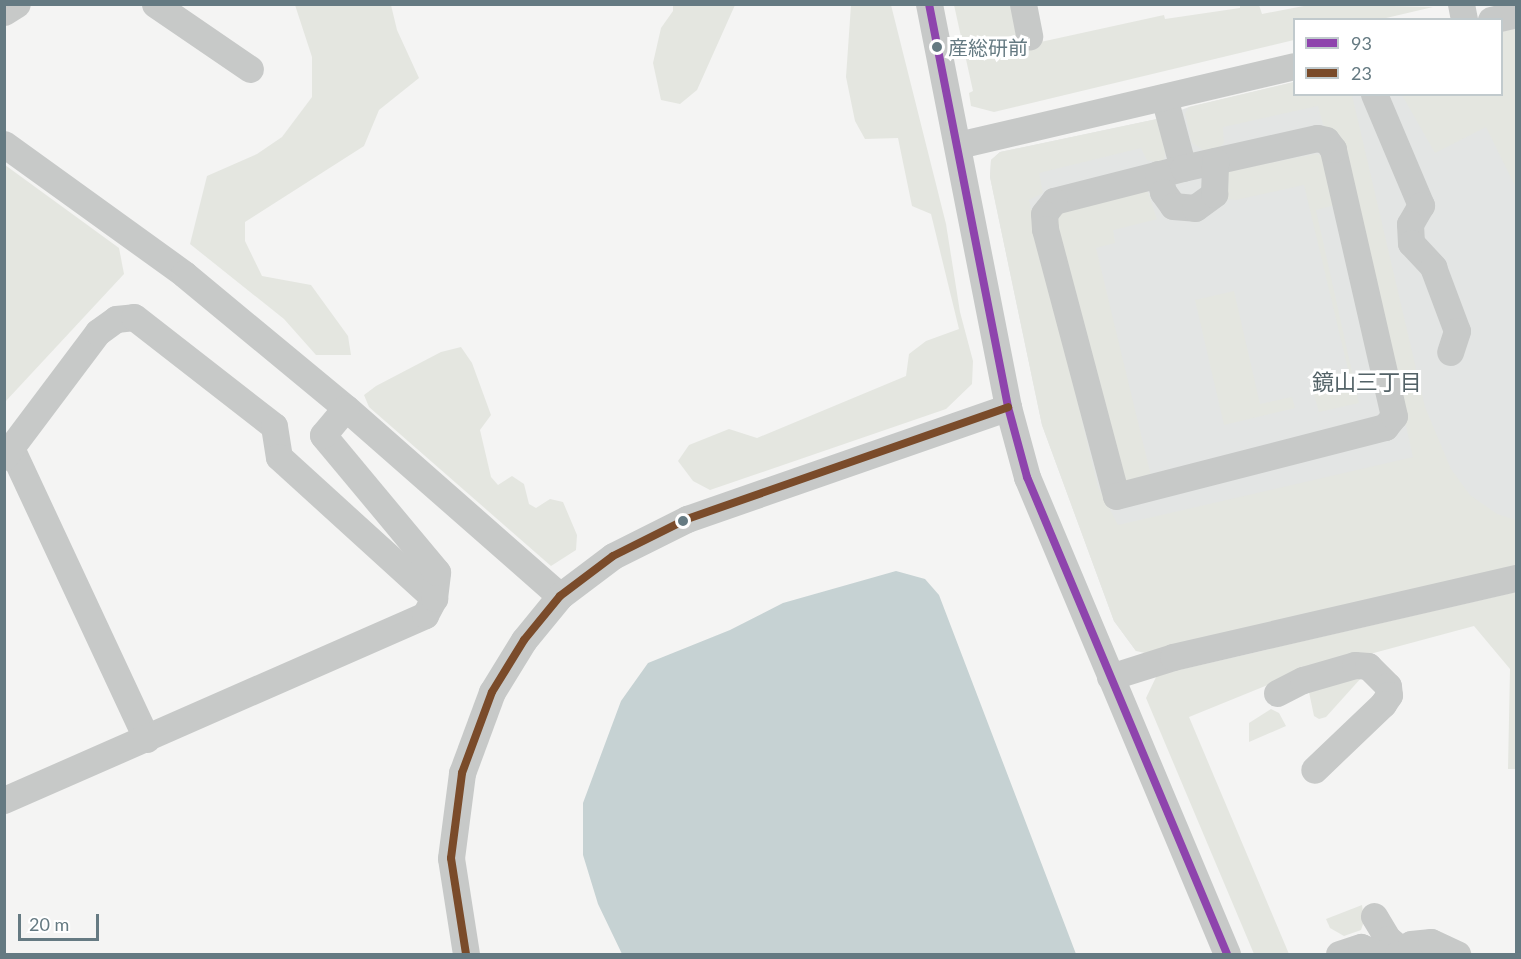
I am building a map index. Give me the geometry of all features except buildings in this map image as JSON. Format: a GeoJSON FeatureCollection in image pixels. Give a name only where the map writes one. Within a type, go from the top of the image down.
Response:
{"type":"FeatureCollection","features":[{"type":"Feature","properties":{"kind":"street"},"geometry":{"type":"LineString","coordinates":[[4,12],[17,4]]}},
{"type":"Feature","properties":{"kind":"street"},"geometry":{"type":"LineString","coordinates":[[156,4],[190,14],[250,69]]}},
{"type":"Feature","properties":{"kind":"street"},"geometry":{"type":"LineString","coordinates":[[929,4],[1008,407],[1027,477],[1227,954]]}},
{"type":"Feature","properties":{"kind":"street"},"geometry":{"type":"LineString","coordinates":[[1023,4],[1029,36]]}},
{"type":"Feature","properties":{"kind":"street"},"geometry":{"type":"LineString","coordinates":[[1499,18],[1516,14]]}},
{"type":"Feature","properties":{"kind":"street"},"geometry":{"type":"LineString","coordinates":[[958,145],[1293,66]]}},
{"type":"Feature","properties":{"kind":"street"},"geometry":{"type":"LineString","coordinates":[[1375,96],[1421,205],[1410,224],[1411,243],[1433,267],[1457,331],[1450,352]]}},
{"type":"Feature","properties":{"kind":"street"},"geometry":{"type":"LineString","coordinates":[[1164,97],[1171,171],[1163,192],[1173,206],[1195,208],[1215,194],[1215,161]]}},
{"type":"Feature","properties":{"kind":"street"},"geometry":{"type":"LineString","coordinates":[[1317,138],[1329,144],[1394,416],[1385,427],[1116,496],[1065,308],[1044,214],[1054,201],[1215,161],[1317,138]]}},
{"type":"Feature","properties":{"kind":"street"},"geometry":{"type":"LineString","coordinates":[[4,144],[184,274],[346,408],[560,596]]}},
{"type":"Feature","properties":{"kind":"street"},"geometry":{"type":"LineString","coordinates":[[147,739],[8,452],[98,332],[116,319],[134,317],[274,426],[279,457],[434,598]]}},
{"type":"Feature","properties":{"kind":"street"},"geometry":{"type":"LineString","coordinates":[[466,954],[451,858],[462,773],[492,692],[524,640],[560,596],[614,556],[687,519],[1008,407]]}},
{"type":"Feature","properties":{"kind":"street"},"geometry":{"type":"LineString","coordinates":[[4,800],[425,615],[434,598],[436,572],[323,435],[346,408]]}},
{"type":"Feature","properties":{"kind":"street"},"geometry":{"type":"LineString","coordinates":[[1110,677],[1173,657],[1516,578]]}},
{"type":"Feature","properties":{"kind":"street"},"geometry":{"type":"LineString","coordinates":[[1277,693],[1303,680],[1355,665],[1368,666],[1388,686],[1383,704],[1314,770]]}},
{"type":"Feature","properties":{"kind":"street"},"geometry":{"type":"LineString","coordinates":[[1374,916],[1388,939],[1393,953]]}},
{"type":"Feature","properties":{"kind":"street"},"geometry":{"type":"LineString","coordinates":[[1338,954],[1361,947],[1393,953],[1411,944],[1431,942],[1457,954]]}},
{"type":"Feature","properties":{"kind":"shaded area"},"geometry":{"type":"Polygon","coordinates":[[[1314,4],[1433,7],[1386,18],[1293,18],[1293,40],[994,112],[971,106],[969,93],[973,91],[954,5],[1014,5],[1036,43],[1164,15],[1165,19],[1240,8],[1240,5],[1259,5],[1262,14],[1314,4]]]}},
{"type":"Feature","properties":{"kind":"shaded area"},"geometry":{"type":"Polygon","coordinates":[[[295,5],[391,5],[397,30],[419,78],[379,110],[364,146],[245,222],[245,241],[262,276],[311,285],[348,336],[351,355],[316,355],[284,319],[190,244],[207,176],[257,154],[282,137],[312,97],[312,57],[295,5]]]}},
{"type":"Feature","properties":{"kind":"shaded area"},"geometry":{"type":"Polygon","coordinates":[[[673,5],[735,5],[697,90],[680,104],[661,100],[653,63],[661,28],[673,11],[673,5]]]}},
{"type":"Feature","properties":{"kind":"shaded area"},"geometry":{"type":"Polygon","coordinates":[[[851,5],[891,5],[946,224],[960,312],[973,361],[972,384],[946,409],[710,490],[693,481],[678,461],[689,445],[729,429],[757,438],[906,376],[909,354],[926,341],[959,329],[931,214],[912,206],[898,138],[865,139],[855,121],[846,77],[851,5]]]}},
{"type":"Feature","properties":{"kind":"shaded area"},"geometry":{"type":"Polygon","coordinates":[[[1516,28],[1516,570],[1136,651],[1114,621],[1042,425],[990,177],[991,160],[1000,152],[1157,119],[1189,107],[1293,82],[1293,96],[1503,96],[1503,32],[1516,28]]]}},
{"type":"Feature","properties":{"kind":"shaded area"},"geometry":{"type":"Polygon","coordinates":[[[1516,28],[1516,188],[1486,127],[1435,153],[1403,96],[1503,96],[1503,32],[1516,28]]]}},
{"type":"Feature","properties":{"kind":"shaded area"},"geometry":{"type":"Polygon","coordinates":[[[1293,82],[1293,96],[1352,96],[1425,407],[1451,469],[1470,495],[1497,514],[1516,520],[1516,566],[1145,653],[1136,651],[1114,621],[1042,425],[990,177],[991,160],[1000,152],[1157,119],[1166,148],[1164,159],[1158,163],[1147,160],[1141,148],[1039,173],[1043,193],[1029,200],[1098,487],[1118,525],[1413,457],[1344,151],[1323,124],[1318,106],[1223,127],[1224,143],[1211,155],[1192,143],[1185,114],[1189,107],[1293,82]]]}},
{"type":"Feature","properties":{"kind":"shaded area"},"geometry":{"type":"Polygon","coordinates":[[[1315,154],[1324,156],[1335,205],[1316,210],[1359,403],[1319,412],[1313,391],[1351,382],[1304,185],[1236,200],[1225,199],[1226,172],[1315,154]]]}},
{"type":"Feature","properties":{"kind":"shaded area"},"geometry":{"type":"Polygon","coordinates":[[[5,165],[119,248],[124,274],[5,402],[5,165]]]}},
{"type":"Feature","properties":{"kind":"shaded area"},"geometry":{"type":"Polygon","coordinates":[[[1147,189],[1157,219],[1113,230],[1115,243],[1096,248],[1151,476],[1119,484],[1051,226],[1059,212],[1147,189]]]}},
{"type":"Feature","properties":{"kind":"shaded area"},"geometry":{"type":"Polygon","coordinates":[[[1234,291],[1260,404],[1292,397],[1295,408],[1224,425],[1195,300],[1234,291]]]}},
{"type":"Feature","properties":{"kind":"shaded area"},"geometry":{"type":"Polygon","coordinates":[[[461,347],[472,363],[491,415],[480,430],[491,477],[498,485],[512,476],[524,484],[529,504],[536,508],[550,499],[563,502],[577,535],[576,550],[551,566],[369,407],[364,395],[376,386],[441,352],[461,347]]]}},
{"type":"Feature","properties":{"kind":"shaded area"},"geometry":{"type":"Polygon","coordinates":[[[896,571],[925,579],[939,595],[1076,954],[622,954],[598,904],[583,855],[583,803],[621,701],[648,663],[730,630],[783,603],[896,571]]]}},
{"type":"Feature","properties":{"kind":"shaded area"},"geometry":{"type":"Polygon","coordinates":[[[1516,592],[1516,769],[1508,769],[1510,669],[1474,626],[1292,675],[1189,717],[1289,954],[1254,954],[1146,698],[1157,675],[1516,592]]]}},
{"type":"Feature","properties":{"kind":"shaded area"},"geometry":{"type":"Polygon","coordinates":[[[1362,677],[1326,717],[1319,719],[1314,716],[1309,692],[1313,684],[1362,677]]]}},
{"type":"Feature","properties":{"kind":"shaded area"},"geometry":{"type":"Polygon","coordinates":[[[1271,709],[1279,713],[1286,726],[1249,742],[1249,723],[1271,709]]]}},
{"type":"Feature","properties":{"kind":"shaded area"},"geometry":{"type":"Polygon","coordinates":[[[1362,905],[1364,921],[1361,930],[1344,936],[1330,928],[1326,919],[1362,905]]]}},
{"type":"Feature","properties":{"kind":"transit line","name":"93"},"geometry":{"type":"LineString","coordinates":[[929,4],[1008,407],[1027,477],[1227,954]]}},
{"type":"Feature","properties":{"kind":"transit line","name":"23"},"geometry":{"type":"LineString","coordinates":[[466,954],[451,858],[462,773],[492,692],[524,640],[560,596],[613,556],[687,519],[1008,407]]}},
{"type":"Feature","properties":{"kind":"place","name":"産総研前"},"geometry":{"type":"Point","coordinates":[937,47]}},
{"type":"Feature","properties":{"kind":"district","name":"鏡山三丁目"},"geometry":{"type":"Point","coordinates":[1367,382]}}]}
